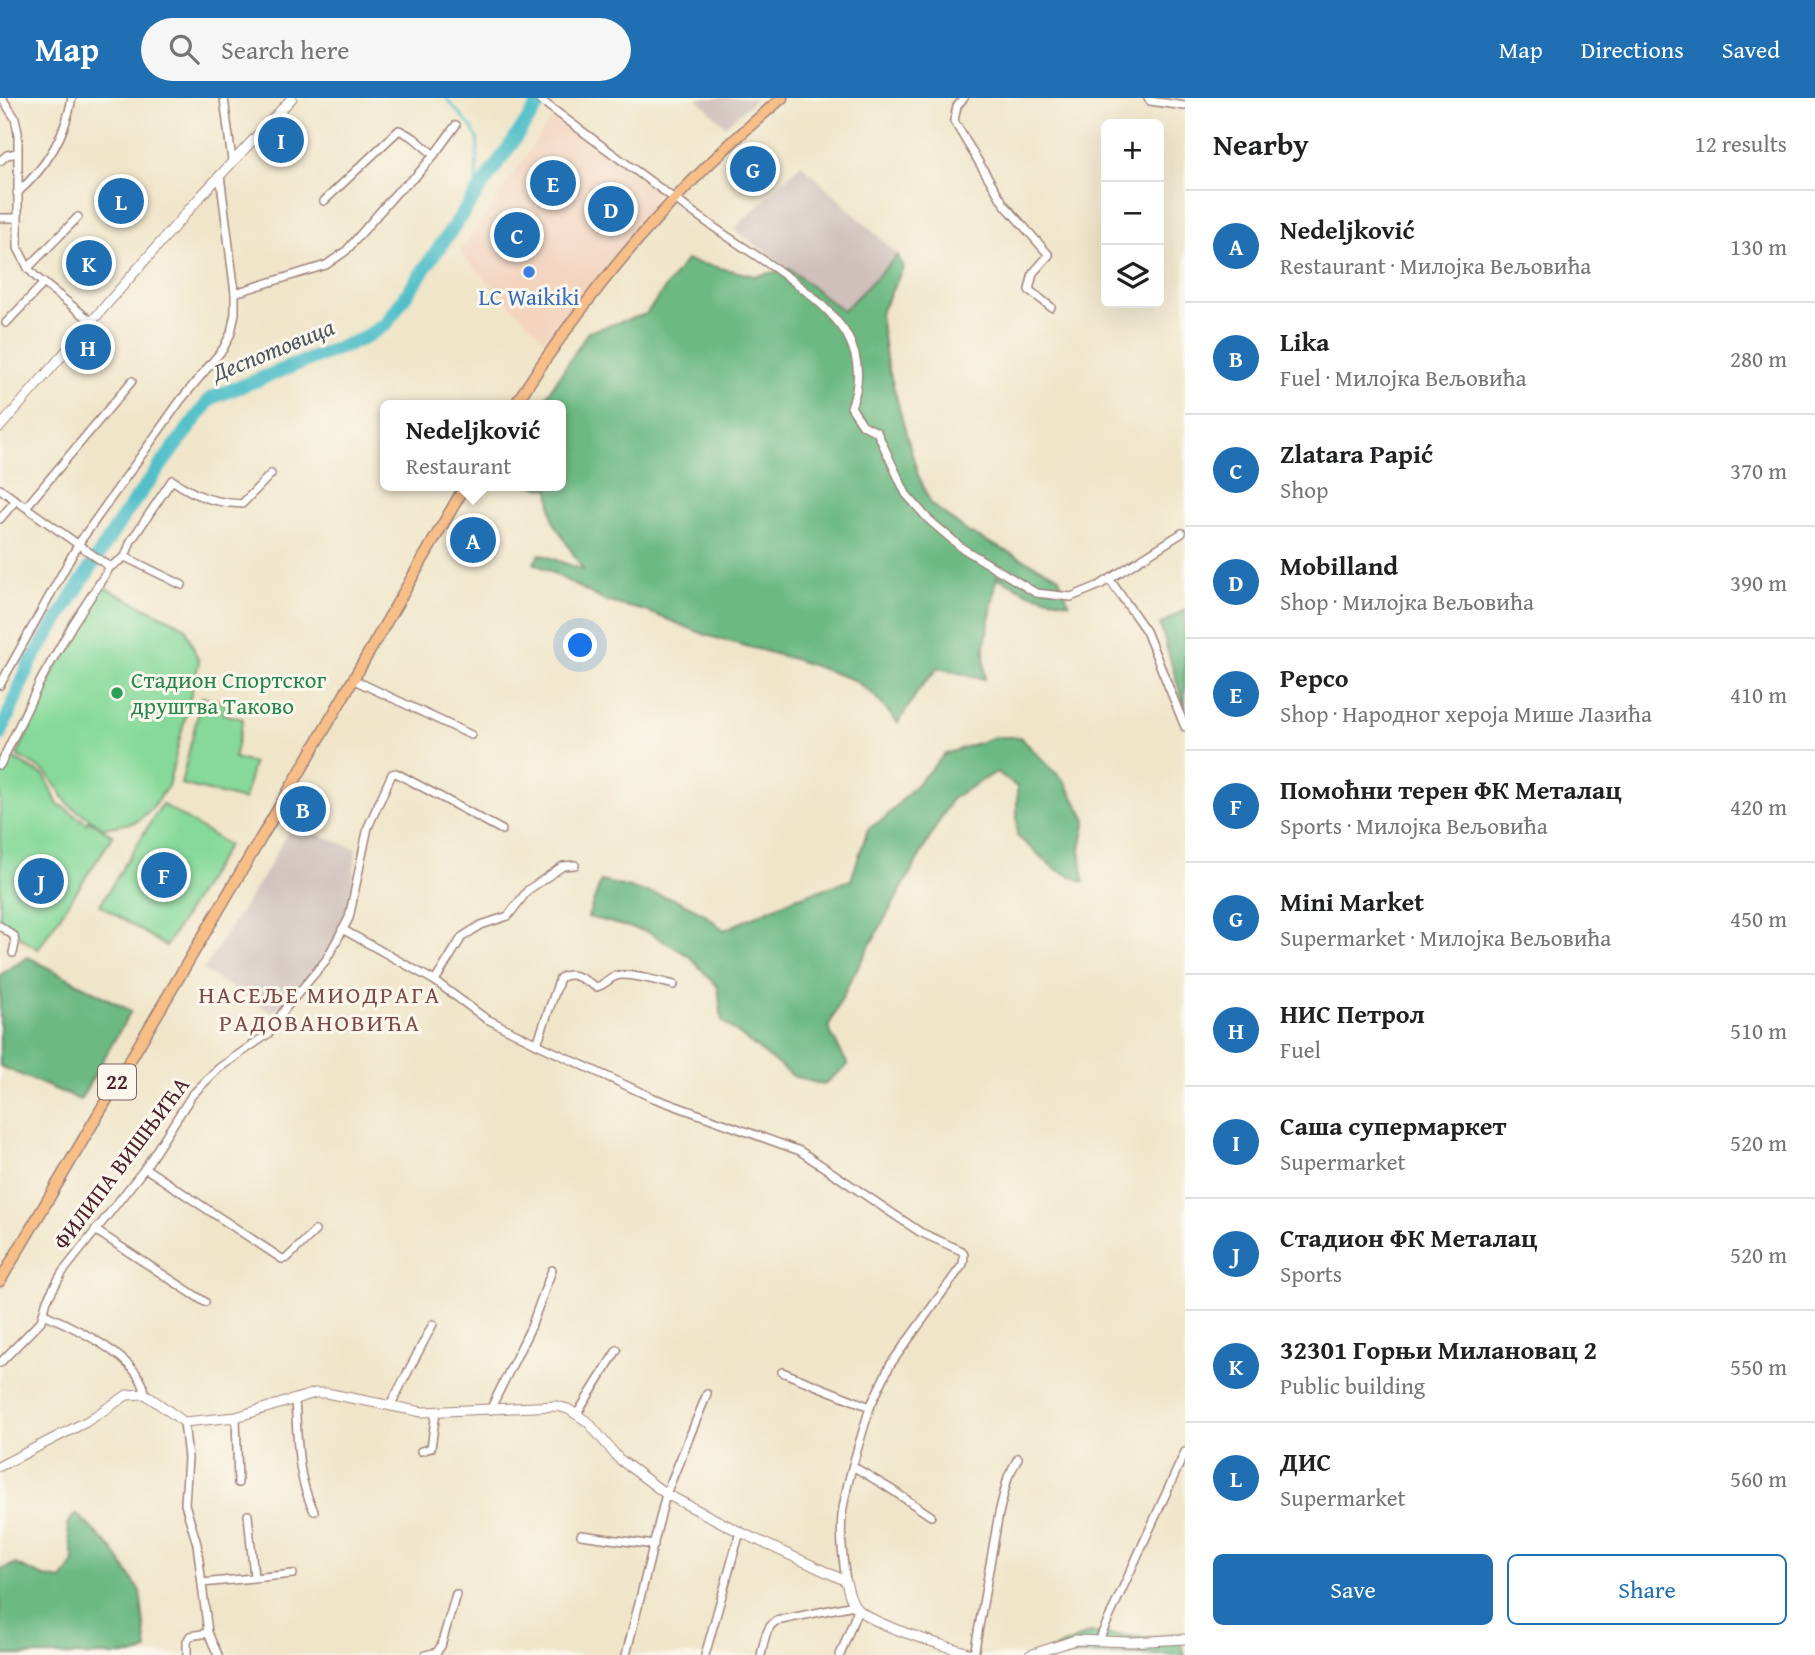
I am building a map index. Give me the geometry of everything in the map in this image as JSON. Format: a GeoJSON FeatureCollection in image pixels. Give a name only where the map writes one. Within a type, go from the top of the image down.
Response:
{"type":"FeatureCollection","features":[{"type":"Feature","properties":{"kind":"main road"},"geometry":{"type":"LineString","coordinates":[[518,400],[589,298],[674,198],[782,98]]}},
{"type":"Feature","properties":{"kind":"main road","name":"22"},"geometry":{"type":"LineString","coordinates":[[0,1281],[463,491]]}},
{"type":"Feature","properties":{"kind":"street"},"geometry":{"type":"LineString","coordinates":[[2,98],[15,118],[18,133],[18,248],[28,268],[91,321]]}},
{"type":"Feature","properties":{"kind":"street"},"geometry":{"type":"LineString","coordinates":[[17,192],[30,181],[52,154],[60,139],[72,98]]}},
{"type":"Feature","properties":{"kind":"street"},"geometry":{"type":"LineString","coordinates":[[224,98],[233,161]]}},
{"type":"Feature","properties":{"kind":"street"},"geometry":{"type":"LineString","coordinates":[[0,427],[220,175],[292,98]]}},
{"type":"Feature","properties":{"kind":"street"},"geometry":{"type":"LineString","coordinates":[[538,98],[821,302],[847,335],[859,363],[857,392],[851,407],[863,425],[877,432],[906,494],[928,519],[962,548],[1036,593],[1071,597],[1110,580],[1182,533]]}},
{"type":"Feature","properties":{"kind":"street"},"geometry":{"type":"LineString","coordinates":[[964,98],[957,106],[954,121],[1004,204],[1049,255],[1034,273],[1029,290],[1051,307]]}},
{"type":"Feature","properties":{"kind":"street"},"geometry":{"type":"LineString","coordinates":[[1148,98],[1161,104],[1185,106]]}},
{"type":"Feature","properties":{"kind":"street"},"geometry":{"type":"LineString","coordinates":[[235,293],[326,265],[337,258],[397,192],[422,170],[456,125]]}},
{"type":"Feature","properties":{"kind":"street"},"geometry":{"type":"LineString","coordinates":[[324,201],[398,130],[414,138],[434,155]]}},
{"type":"Feature","properties":{"kind":"street"},"geometry":{"type":"LineString","coordinates":[[0,161],[7,155],[17,153]]}},
{"type":"Feature","properties":{"kind":"street"},"geometry":{"type":"LineString","coordinates":[[0,685],[79,543],[180,401],[223,349],[232,333],[235,293],[220,175]]}},
{"type":"Feature","properties":{"kind":"street"},"geometry":{"type":"LineString","coordinates":[[28,268],[78,217]]}},
{"type":"Feature","properties":{"kind":"street"},"geometry":{"type":"LineString","coordinates":[[0,218],[17,218]]}},
{"type":"Feature","properties":{"kind":"street"},"geometry":{"type":"LineString","coordinates":[[6,323],[44,283]]}},
{"type":"Feature","properties":{"kind":"street"},"geometry":{"type":"LineString","coordinates":[[26,507],[132,381]]}},
{"type":"Feature","properties":{"kind":"street"},"geometry":{"type":"LineString","coordinates":[[0,765],[42,678],[107,565],[125,557],[131,541],[172,480],[194,495],[220,503],[242,504],[271,474]]}},
{"type":"Feature","properties":{"kind":"street"},"geometry":{"type":"LineString","coordinates":[[0,489],[107,565]]}},
{"type":"Feature","properties":{"kind":"street"},"geometry":{"type":"LineString","coordinates":[[0,519],[16,500]]}},
{"type":"Feature","properties":{"kind":"street"},"geometry":{"type":"LineString","coordinates":[[125,557],[182,585]]}},
{"type":"Feature","properties":{"kind":"street"},"geometry":{"type":"LineString","coordinates":[[1110,580],[1146,631],[1185,727]]}},
{"type":"Feature","properties":{"kind":"street"},"geometry":{"type":"LineString","coordinates":[[354,680],[471,734]]}},
{"type":"Feature","properties":{"kind":"street","name":"ФИЛИПА ВИШЊИЋА"},"geometry":{"type":"LineString","coordinates":[[0,1363],[41,1321],[51,1290],[145,1168],[192,1095],[219,1068],[268,1034],[326,960],[349,918],[368,827],[392,774],[396,773],[502,830]]}},
{"type":"Feature","properties":{"kind":"street"},"geometry":{"type":"LineString","coordinates":[[435,981],[462,937],[481,925],[508,916],[528,890],[563,866],[575,865]]}},
{"type":"Feature","properties":{"kind":"street"},"geometry":{"type":"LineString","coordinates":[[0,926],[14,936],[13,953]]}},
{"type":"Feature","properties":{"kind":"street"},"geometry":{"type":"LineString","coordinates":[[342,929],[435,981],[485,1018],[537,1044],[651,1097],[800,1151],[920,1232],[958,1248],[964,1255],[963,1264],[937,1303],[890,1365],[870,1407],[842,1516],[841,1546],[846,1581],[856,1607],[880,1623],[974,1655],[999,1513],[1008,1476],[1018,1458]]}},
{"type":"Feature","properties":{"kind":"street"},"geometry":{"type":"LineString","coordinates":[[537,1044],[560,978],[566,975],[574,975],[596,987],[605,985],[616,976],[625,975],[674,985]]}},
{"type":"Feature","properties":{"kind":"street"},"geometry":{"type":"LineString","coordinates":[[145,1168],[282,1259],[288,1258],[315,1231]]}},
{"type":"Feature","properties":{"kind":"street"},"geometry":{"type":"LineString","coordinates":[[95,1230],[205,1302]]}},
{"type":"Feature","properties":{"kind":"street"},"geometry":{"type":"LineString","coordinates":[[490,1410],[531,1327],[552,1270]]}},
{"type":"Feature","properties":{"kind":"street"},"geometry":{"type":"LineString","coordinates":[[44,1314],[66,1323],[117,1355],[140,1377],[145,1384],[145,1394]]}},
{"type":"Feature","properties":{"kind":"street"},"geometry":{"type":"LineString","coordinates":[[390,1406],[433,1324]]}},
{"type":"Feature","properties":{"kind":"street"},"geometry":{"type":"LineString","coordinates":[[577,1414],[617,1350]]}},
{"type":"Feature","properties":{"kind":"street"},"geometry":{"type":"LineString","coordinates":[[782,1372],[870,1407]]}},
{"type":"Feature","properties":{"kind":"street"},"geometry":{"type":"LineString","coordinates":[[0,1466],[86,1422],[122,1397],[134,1394],[145,1394],[184,1422],[236,1418],[315,1393],[436,1412],[557,1406],[577,1414],[598,1433],[618,1458],[666,1494],[846,1581]]}},
{"type":"Feature","properties":{"kind":"street"},"geometry":{"type":"LineString","coordinates":[[626,1655],[666,1494],[707,1394]]}},
{"type":"Feature","properties":{"kind":"street"},"geometry":{"type":"LineString","coordinates":[[295,1401],[300,1468],[314,1511]]}},
{"type":"Feature","properties":{"kind":"street"},"geometry":{"type":"LineString","coordinates":[[422,1451],[431,1448],[436,1412]]}},
{"type":"Feature","properties":{"kind":"street"},"geometry":{"type":"LineString","coordinates":[[236,1418],[238,1483]]}},
{"type":"Feature","properties":{"kind":"street"},"geometry":{"type":"LineString","coordinates":[[184,1422],[188,1458],[185,1504],[197,1544],[208,1633],[218,1655]]}},
{"type":"Feature","properties":{"kind":"street"},"geometry":{"type":"LineString","coordinates":[[1099,1640],[1185,1452]]}},
{"type":"Feature","properties":{"kind":"street"},"geometry":{"type":"LineString","coordinates":[[854,1467],[931,1516]]}},
{"type":"Feature","properties":{"kind":"street"},"geometry":{"type":"LineString","coordinates":[[248,1515],[254,1577]]}},
{"type":"Feature","properties":{"kind":"street"},"geometry":{"type":"LineString","coordinates":[[705,1655],[740,1532]]}},
{"type":"Feature","properties":{"kind":"street"},"geometry":{"type":"LineString","coordinates":[[581,1535],[654,1545]]}},
{"type":"Feature","properties":{"kind":"street"},"geometry":{"type":"LineString","coordinates":[[202,1583],[293,1574]]}},
{"type":"Feature","properties":{"kind":"street"},"geometry":{"type":"LineString","coordinates":[[426,1655],[437,1652],[441,1646],[456,1594]]}},
{"type":"Feature","properties":{"kind":"street"},"geometry":{"type":"LineString","coordinates":[[761,1655],[770,1625],[776,1621],[856,1607]]}},
{"type":"Feature","properties":{"kind":"street"},"geometry":{"type":"LineString","coordinates":[[840,1655],[856,1607]]}},
{"type":"Feature","properties":{"kind":"street"},"geometry":{"type":"LineString","coordinates":[[187,1655],[187,1640],[190,1636],[208,1633]]}},
{"type":"Feature","properties":{"kind":"street"},"geometry":{"type":"LineString","coordinates":[[1030,1655],[1075,1640],[1132,1642],[1185,1639]]}},
{"type":"Feature","properties":{"kind":"shaded area"},"geometry":{"type":"Polygon","coordinates":[[[697,98],[757,98],[725,126],[697,98]]]}},
{"type":"Feature","properties":{"kind":"shaded area"},"geometry":{"type":"Polygon","coordinates":[[[552,117],[654,190],[653,206],[549,344],[460,253],[552,117]]]}},
{"type":"Feature","properties":{"kind":"shaded area"},"geometry":{"type":"Polygon","coordinates":[[[801,164],[898,255],[843,311],[734,229],[801,164]]]}},
{"type":"Feature","properties":{"kind":"shaded area"},"geometry":{"type":"Polygon","coordinates":[[[292,824],[356,849],[350,914],[326,960],[298,994],[272,1013],[203,970],[268,868],[292,824]]]}},
{"type":"Feature","properties":{"kind":"green space"},"geometry":{"type":"Polygon","coordinates":[[[898,255],[903,268],[880,314],[886,359],[902,419],[918,475],[931,504],[969,533],[1058,576],[1069,603],[1029,593],[997,577],[984,650],[985,679],[938,668],[920,688],[898,723],[874,695],[854,680],[797,660],[709,636],[649,612],[605,601],[534,563],[540,554],[583,570],[553,521],[549,491],[566,491],[566,400],[544,400],[588,332],[646,314],[686,260],[755,276],[789,269],[843,311],[898,255]]]}},
{"type":"Feature","properties":{"kind":"green space","name":"Стадион Спортског друштва Таково"},"geometry":{"type":"Polygon","coordinates":[[[103,587],[185,627],[199,662],[168,786],[151,809],[136,822],[104,828],[69,805],[47,773],[17,755],[30,728],[26,724],[88,606],[103,587]]]}},
{"type":"Feature","properties":{"kind":"green space"},"geometry":{"type":"Polygon","coordinates":[[[1185,609],[1185,709],[1160,625],[1185,609]]]}},
{"type":"Feature","properties":{"kind":"green space"},"geometry":{"type":"Polygon","coordinates":[[[202,697],[226,703],[223,714],[243,719],[234,758],[253,763],[244,800],[181,784],[202,697]]]}},
{"type":"Feature","properties":{"kind":"green space"},"geometry":{"type":"Polygon","coordinates":[[[995,737],[1020,737],[1065,782],[1086,820],[1080,849],[1084,882],[1055,869],[1017,836],[1017,787],[997,772],[952,798],[849,983],[828,1028],[848,1065],[823,1085],[793,1076],[722,1021],[718,987],[689,956],[648,932],[588,917],[601,881],[675,899],[703,913],[724,930],[793,899],[851,880],[868,829],[885,818],[945,754],[995,737]]]}},
{"type":"Feature","properties":{"kind":"green space"},"geometry":{"type":"Polygon","coordinates":[[[10,757],[45,776],[57,803],[113,836],[38,949],[0,924],[0,773],[10,757]]]}},
{"type":"Feature","properties":{"kind":"green space"},"geometry":{"type":"Polygon","coordinates":[[[162,804],[228,845],[166,946],[100,905],[162,804]]]}},
{"type":"Feature","properties":{"kind":"green space"},"geometry":{"type":"Polygon","coordinates":[[[28,957],[131,1011],[80,1100],[0,1066],[0,975],[28,957]]]}},
{"type":"Feature","properties":{"kind":"green space"},"geometry":{"type":"Polygon","coordinates":[[[76,1513],[113,1550],[140,1591],[147,1650],[136,1655],[0,1655],[0,1570],[15,1564],[44,1577],[62,1580],[74,1562],[67,1524],[76,1513]]]}},
{"type":"Feature","properties":{"kind":"green space"},"geometry":{"type":"Polygon","coordinates":[[[1090,1633],[1152,1638],[1177,1633],[1185,1655],[1052,1655],[1048,1652],[1090,1633]]]}},
{"type":"Feature","properties":{"kind":"waterway"},"geometry":{"type":"LineString","coordinates":[[446,98],[472,128],[478,140],[475,196]]}},
{"type":"Feature","properties":{"kind":"waterway","name":"Деспотовица"},"geometry":{"type":"LineString","coordinates":[[0,735],[30,663],[124,515],[211,398],[362,339],[386,324],[543,98]]}},
{"type":"Feature","properties":{"kind":"place","name":"Саша супермаркет"},"geometry":{"type":"Point","coordinates":[281,140]}},
{"type":"Feature","properties":{"kind":"place","name":"Mini Market"},"geometry":{"type":"Point","coordinates":[753,169]}},
{"type":"Feature","properties":{"kind":"place","name":"Pepco"},"geometry":{"type":"Point","coordinates":[553,183]}},
{"type":"Feature","properties":{"kind":"place","name":"ДИС"},"geometry":{"type":"Point","coordinates":[121,201]}},
{"type":"Feature","properties":{"kind":"place","name":"Mobilland"},"geometry":{"type":"Point","coordinates":[611,209]}},
{"type":"Feature","properties":{"kind":"place","name":"Zlatara Papić"},"geometry":{"type":"Point","coordinates":[517,235]}},
{"type":"Feature","properties":{"kind":"place","name":"32301 Горњи Милановац 2"},"geometry":{"type":"Point","coordinates":[89,263]}},
{"type":"Feature","properties":{"kind":"place","name":"LC Waikiki"},"geometry":{"type":"Point","coordinates":[529,272]}},
{"type":"Feature","properties":{"kind":"place","name":"НИС Петрол"},"geometry":{"type":"Point","coordinates":[88,347]}},
{"type":"Feature","properties":{"kind":"place","name":"Nedeljković"},"geometry":{"type":"Point","coordinates":[473,540]}},
{"type":"Feature","properties":{"kind":"place","name":"Стадион Спортског друштва Таково"},"geometry":{"type":"Point","coordinates":[117,693]}},
{"type":"Feature","properties":{"kind":"place","name":"Lika"},"geometry":{"type":"Point","coordinates":[303,809]}},
{"type":"Feature","properties":{"kind":"place","name":"Помоћни терен ФК Металац"},"geometry":{"type":"Point","coordinates":[164,875]}},
{"type":"Feature","properties":{"kind":"place","name":"Стадион ФК Металац"},"geometry":{"type":"Point","coordinates":[41,881]}},
{"type":"Feature","properties":{"kind":"district","name":"НАСЕЉЕ МИОДРАГА РАДОВАНОВИЋА"},"geometry":{"type":"Point","coordinates":[320,1009]}}]}
